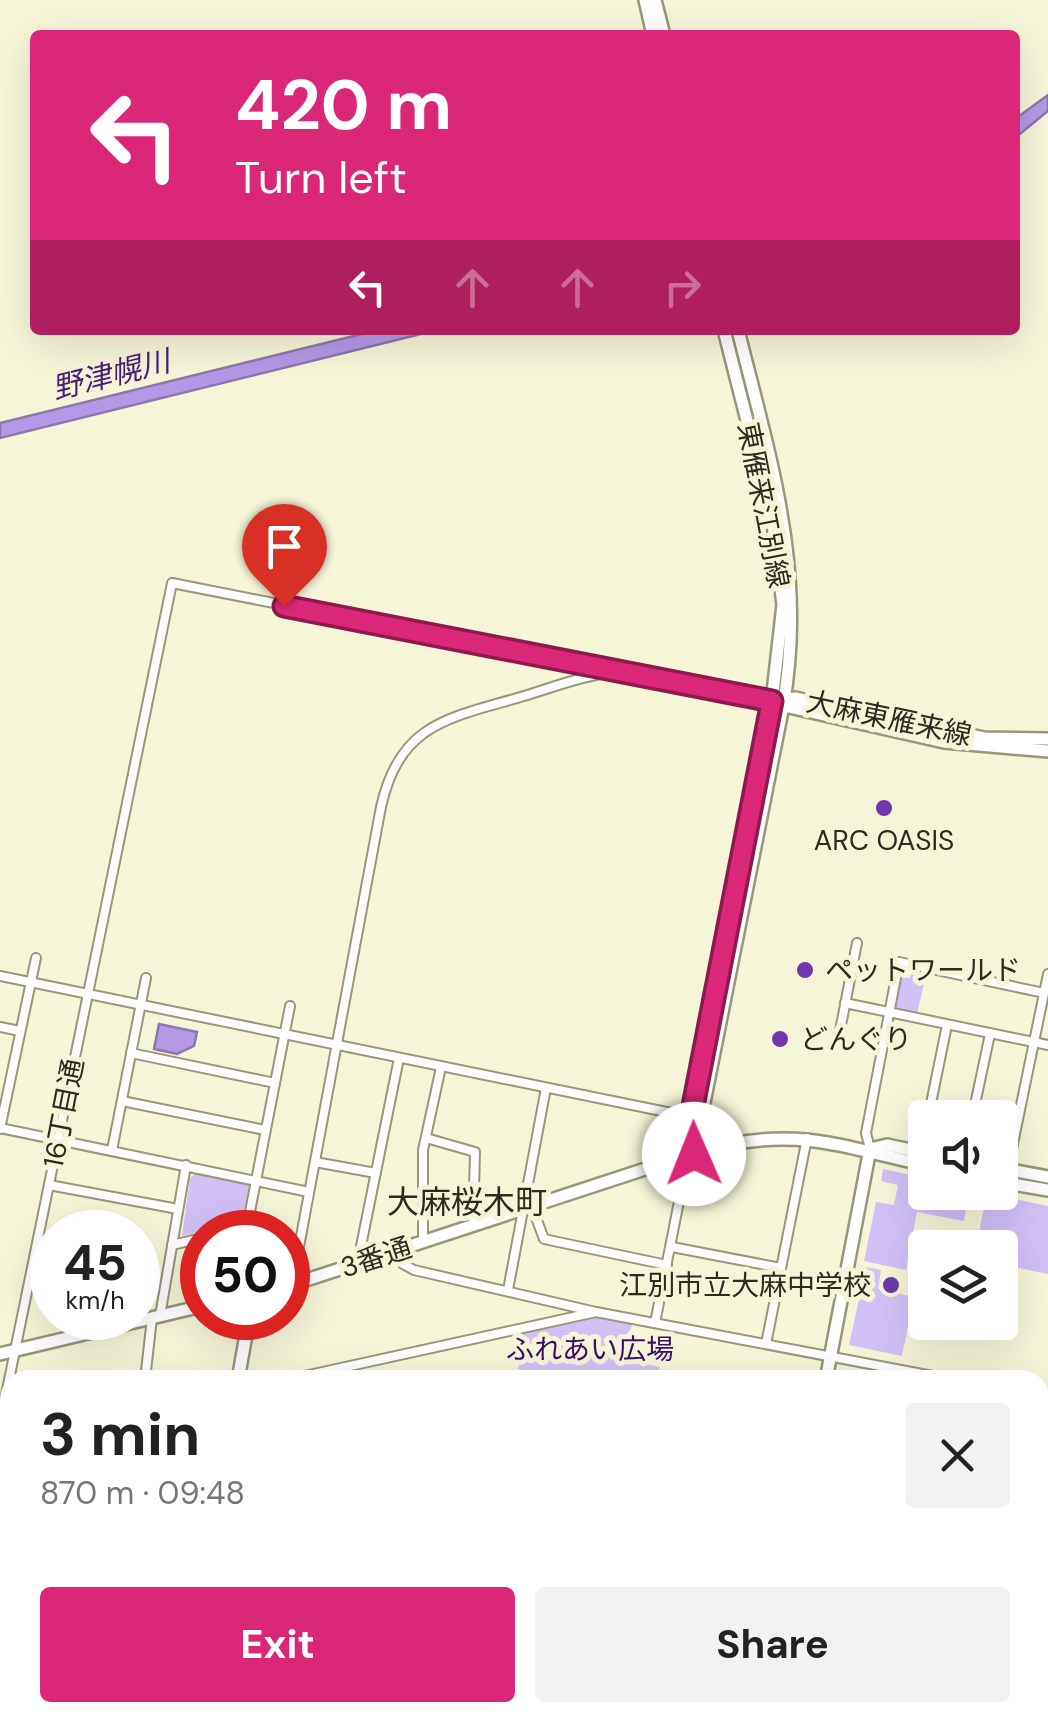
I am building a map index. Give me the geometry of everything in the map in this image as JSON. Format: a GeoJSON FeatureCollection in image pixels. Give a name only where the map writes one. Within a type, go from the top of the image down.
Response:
{"type":"FeatureCollection","features":[{"type":"Feature","properties":{"kind":"main road"},"geometry":{"type":"LineString","coordinates":[[645,0],[652,30]]}},
{"type":"Feature","properties":{"kind":"main road"},"geometry":{"type":"LineString","coordinates":[[655,0],[663,30]]}},
{"type":"Feature","properties":{"kind":"main road","name":"東雁来江別線"},"geometry":{"type":"LineString","coordinates":[[694,1154],[687,1137],[780,702],[779,554],[725,335]]}},
{"type":"Feature","properties":{"kind":"main road","name":"東雁来江別線"},"geometry":{"type":"LineString","coordinates":[[694,1154],[792,634],[790,553],[739,335]]}},
{"type":"Feature","properties":{"kind":"main road","name":"大麻東雁来線"},"geometry":{"type":"LineString","coordinates":[[780,702],[984,738],[1048,739]]}},
{"type":"Feature","properties":{"kind":"main road","name":"大麻東雁来線"},"geometry":{"type":"LineString","coordinates":[[780,702],[944,742],[1048,751]]}},
{"type":"Feature","properties":{"kind":"main road","name":"3番通"},"geometry":{"type":"LineString","coordinates":[[310,1278],[694,1154],[756,1138],[807,1138],[870,1150],[887,1145],[908,1153]]}},
{"type":"Feature","properties":{"kind":"main road"},"geometry":{"type":"LineString","coordinates":[[828,1370],[870,1150]]}},
{"type":"Feature","properties":{"kind":"main road"},"geometry":{"type":"LineString","coordinates":[[1018,1176],[1048,1177]]}},
{"type":"Feature","properties":{"kind":"main road"},"geometry":{"type":"LineString","coordinates":[[1018,1180],[1048,1190]]}},
{"type":"Feature","properties":{"kind":"main road"},"geometry":{"type":"LineString","coordinates":[[0,1354],[53,1340]]}},
{"type":"Feature","properties":{"kind":"main road"},"geometry":{"type":"LineString","coordinates":[[240,1370],[245,1340]]}},
{"type":"Feature","properties":{"kind":"street","name":"16丁目通"},"geometry":{"type":"LineString","coordinates":[[44,1210],[172,583],[623,673]]}},
{"type":"Feature","properties":{"kind":"street"},"geometry":{"type":"LineString","coordinates":[[306,1210],[384,797],[393,766],[406,748],[443,720],[594,674],[623,673],[780,702]]}},
{"type":"Feature","properties":{"kind":"street"},"geometry":{"type":"LineString","coordinates":[[838,1040],[857,943]]}},
{"type":"Feature","properties":{"kind":"street"},"geometry":{"type":"LineString","coordinates":[[36,958],[5,1079],[0,1129],[309,1192]]}},
{"type":"Feature","properties":{"kind":"street"},"geometry":{"type":"LineString","coordinates":[[870,1150],[866,1133],[899,962],[1044,992]]}},
{"type":"Feature","properties":{"kind":"street"},"geometry":{"type":"LineString","coordinates":[[1018,1122],[1048,974]]}},
{"type":"Feature","properties":{"kind":"street"},"geometry":{"type":"LineString","coordinates":[[0,976],[691,1116]]}},
{"type":"Feature","properties":{"kind":"street"},"geometry":{"type":"LineString","coordinates":[[112,1150],[146,978]]}},
{"type":"Feature","properties":{"kind":"street"},"geometry":{"type":"LineString","coordinates":[[846,1003],[1048,1046]]}},
{"type":"Feature","properties":{"kind":"street"},"geometry":{"type":"LineString","coordinates":[[251,1210],[290,1006]]}},
{"type":"Feature","properties":{"kind":"street"},"geometry":{"type":"LineString","coordinates":[[932,1100],[947,1024]]}},
{"type":"Feature","properties":{"kind":"street"},"geometry":{"type":"LineString","coordinates":[[0,1027],[20,1031]]}},
{"type":"Feature","properties":{"kind":"street"},"geometry":{"type":"LineString","coordinates":[[977,1100],[990,1034]]}},
{"type":"Feature","properties":{"kind":"street"},"geometry":{"type":"LineString","coordinates":[[131,1053],[274,1083]]}},
{"type":"Feature","properties":{"kind":"street"},"geometry":{"type":"LineString","coordinates":[[363,1261],[361,1246],[398,1058]]}},
{"type":"Feature","properties":{"kind":"street"},"geometry":{"type":"LineString","coordinates":[[424,1242],[426,1138],[441,1066]]}},
{"type":"Feature","properties":{"kind":"street"},"geometry":{"type":"LineString","coordinates":[[508,1290],[527,1208],[546,1088]]}},
{"type":"Feature","properties":{"kind":"street"},"geometry":{"type":"LineString","coordinates":[[122,1101],[266,1130]]}},
{"type":"Feature","properties":{"kind":"street"},"geometry":{"type":"LineString","coordinates":[[426,1138],[474,1152],[473,1226]]}},
{"type":"Feature","properties":{"kind":"street"},"geometry":{"type":"LineString","coordinates":[[766,1344],[807,1138]]}},
{"type":"Feature","properties":{"kind":"street"},"geometry":{"type":"LineString","coordinates":[[655,1323],[685,1171],[694,1154]]}},
{"type":"Feature","properties":{"kind":"street"},"geometry":{"type":"LineString","coordinates":[[315,1162],[376,1173]]}},
{"type":"Feature","properties":{"kind":"street"},"geometry":{"type":"LineString","coordinates":[[160,1299],[186,1165]]}},
{"type":"Feature","properties":{"kind":"street"},"geometry":{"type":"LineString","coordinates":[[49,1185],[178,1208]]}},
{"type":"Feature","properties":{"kind":"street"},"geometry":{"type":"LineString","coordinates":[[527,1208],[544,1238],[667,1265]]}},
{"type":"Feature","properties":{"kind":"street"},"geometry":{"type":"LineString","coordinates":[[172,1245],[180,1243]]}},
{"type":"Feature","properties":{"kind":"street"},"geometry":{"type":"LineString","coordinates":[[672,1247],[780,1268]]}},
{"type":"Feature","properties":{"kind":"street"},"geometry":{"type":"LineString","coordinates":[[398,1250],[402,1264],[414,1270],[596,1312],[898,1370]]}},
{"type":"Feature","properties":{"kind":"street","name":"16丁目通"},"geometry":{"type":"LineString","coordinates":[[12,1370],[30,1282]]}},
{"type":"Feature","properties":{"kind":"street"},"geometry":{"type":"LineString","coordinates":[[332,1370],[596,1312]]}},
{"type":"Feature","properties":{"kind":"street"},"geometry":{"type":"LineString","coordinates":[[146,1370],[152,1340]]}},
{"type":"Feature","properties":{"kind":"green space"},"geometry":{"type":"Polygon","coordinates":[[[912,969],[927,972],[917,1013],[894,1010],[901,977],[910,978],[912,969]]]}},
{"type":"Feature","properties":{"kind":"green space"},"geometry":{"type":"Polygon","coordinates":[[[883,1169],[908,1174],[908,1210],[966,1210],[964,1221],[917,1212],[914,1230],[908,1230],[906,1270],[864,1261],[876,1202],[894,1205],[898,1185],[881,1181],[883,1169]]]}},
{"type":"Feature","properties":{"kind":"green space"},"geometry":{"type":"Polygon","coordinates":[[[196,1173],[247,1181],[244,1210],[186,1210],[190,1178],[196,1173]]]}},
{"type":"Feature","properties":{"kind":"green space"},"geometry":{"type":"Polygon","coordinates":[[[1018,1200],[1048,1206],[1048,1274],[1018,1268],[1018,1230],[979,1230],[984,1210],[1018,1210],[1018,1200]]]}},
{"type":"Feature","properties":{"kind":"green space"},"geometry":{"type":"Polygon","coordinates":[[[866,1267],[881,1270],[878,1289],[908,1296],[908,1326],[902,1356],[849,1345],[866,1267]]]}},
{"type":"Feature","properties":{"kind":"green space","name":"ふれあい広場"},"geometry":{"type":"Polygon","coordinates":[[[594,1315],[632,1324],[626,1360],[660,1367],[518,1369],[522,1333],[594,1315]]]}},
{"type":"Feature","properties":{"kind":"shaded area"},"geometry":{"type":"Polygon","coordinates":[[[1048,95],[1048,111],[1020,134],[1020,115],[1048,95]]]}},
{"type":"Feature","properties":{"kind":"shaded area"},"geometry":{"type":"Polygon","coordinates":[[[358,335],[417,335],[0,438],[0,423],[358,335]]]}},
{"type":"Feature","properties":{"kind":"shaded area"},"geometry":{"type":"Polygon","coordinates":[[[159,1024],[197,1032],[194,1046],[177,1054],[154,1049],[159,1024]]]}},
{"type":"Feature","properties":{"kind":"place","name":"ARC OASIS"},"geometry":{"type":"Point","coordinates":[884,808]}},
{"type":"Feature","properties":{"kind":"place","name":"ペットワールド"},"geometry":{"type":"Point","coordinates":[805,970]}},
{"type":"Feature","properties":{"kind":"place","name":"どんぐり"},"geometry":{"type":"Point","coordinates":[780,1039]}},
{"type":"Feature","properties":{"kind":"place","name":"江別市立大麻中学校"},"geometry":{"type":"Point","coordinates":[891,1285]}},
{"type":"Feature","properties":{"kind":"district","name":"大麻桜木町"},"geometry":{"type":"Point","coordinates":[467,1202]}},
{"type":"Feature","properties":{"kind":"route"},"geometry":{"type":"LineString","coordinates":[[284,606],[772,701],[687,1137],[694,1154]]}},
{"type":"Feature","properties":{"kind":"water label","name":"野津幌川"},"geometry":{"type":"Point","coordinates":[111,375]}}]}
